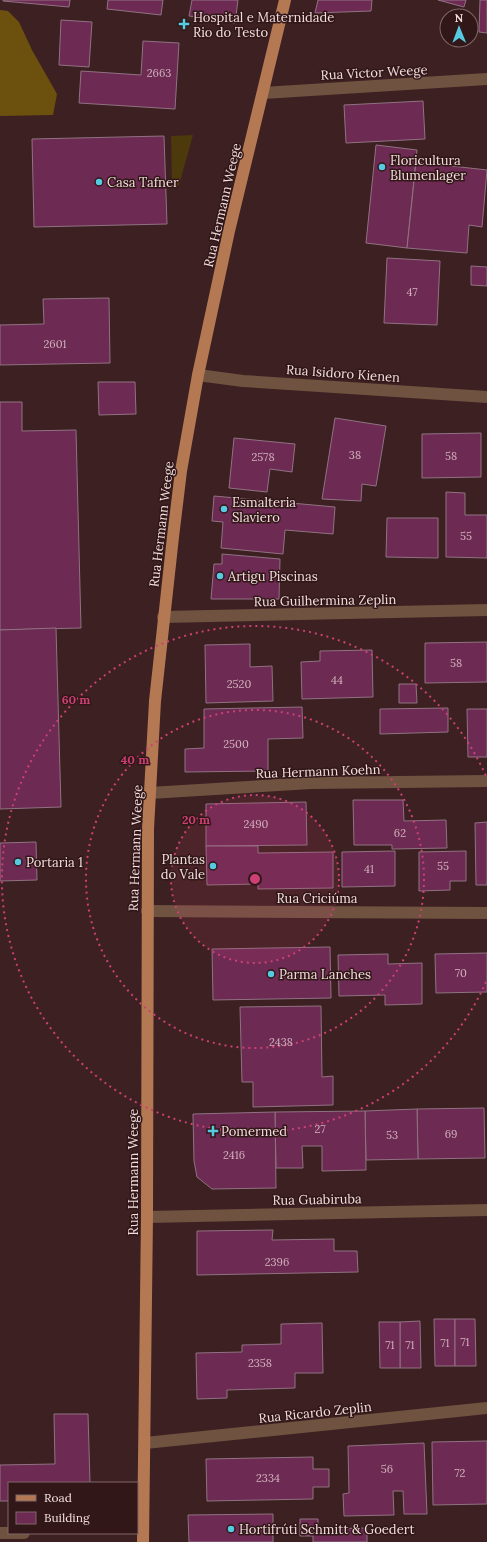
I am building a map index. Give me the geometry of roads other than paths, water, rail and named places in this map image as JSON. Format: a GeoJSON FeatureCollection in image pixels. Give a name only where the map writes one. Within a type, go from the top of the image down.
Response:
{"type":"FeatureCollection","features":[{"type":"Feature","properties":{"kind":"main road","name":"Rua Hermann Weege"},"geometry":{"type":"LineString","coordinates":[[141,1535],[145,1443],[148,829],[155,701],[163,617],[182,471],[198,375],[229,231],[285,0]]}},
{"type":"Feature","properties":{"kind":"street","name":"Rua Victor Weege"},"geometry":{"type":"LineString","coordinates":[[263,93],[487,80]]}},
{"type":"Feature","properties":{"kind":"street","name":"Rua Isidoro Kienen"},"geometry":{"type":"LineString","coordinates":[[198,375],[243,381],[487,397]]}},
{"type":"Feature","properties":{"kind":"street","name":"Rua Guilhermina Zeplin"},"geometry":{"type":"LineString","coordinates":[[163,617],[487,610]]}},
{"type":"Feature","properties":{"kind":"street","name":"Rua Hermann Koehn"},"geometry":{"type":"LineString","coordinates":[[150,793],[312,783],[487,781]]}},
{"type":"Feature","properties":{"kind":"street","name":"Rua Criciúma"},"geometry":{"type":"LineString","coordinates":[[147,912],[487,913]]}},
{"type":"Feature","properties":{"kind":"street","name":"Rua Guabiruba"},"geometry":{"type":"LineString","coordinates":[[147,1217],[487,1210]]}},
{"type":"Feature","properties":{"kind":"street","name":"Rua Ricardo Zeplin"},"geometry":{"type":"LineString","coordinates":[[145,1443],[487,1408]]}},
{"type":"Feature","properties":{"kind":"place","name":"Hospital e Maternidade Rio do Testo"},"geometry":{"type":"Point","coordinates":[184,24]}},
{"type":"Feature","properties":{"kind":"place","name":"Floricultura Blumenlager"},"geometry":{"type":"Point","coordinates":[382,167]}},
{"type":"Feature","properties":{"kind":"place","name":"Casa Tafner"},"geometry":{"type":"Point","coordinates":[99,182]}},
{"type":"Feature","properties":{"kind":"place","name":"Esmalteria Slaviero"},"geometry":{"type":"Point","coordinates":[224,509]}},
{"type":"Feature","properties":{"kind":"place","name":"Artigu Piscinas"},"geometry":{"type":"Point","coordinates":[220,576]}},
{"type":"Feature","properties":{"kind":"place","name":"Portaria 1"},"geometry":{"type":"Point","coordinates":[18,862]}},
{"type":"Feature","properties":{"kind":"place","name":"Plantas do Vale"},"geometry":{"type":"Point","coordinates":[213,866]}},
{"type":"Feature","properties":{"kind":"place","name":"Parma Lanches"},"geometry":{"type":"Point","coordinates":[271,974]}},
{"type":"Feature","properties":{"kind":"place","name":"Pomermed"},"geometry":{"type":"Point","coordinates":[213,1131]}},
{"type":"Feature","properties":{"kind":"place","name":"Hortifrúti Schmitt & Goedert"},"geometry":{"type":"Point","coordinates":[231,1529]}}]}
